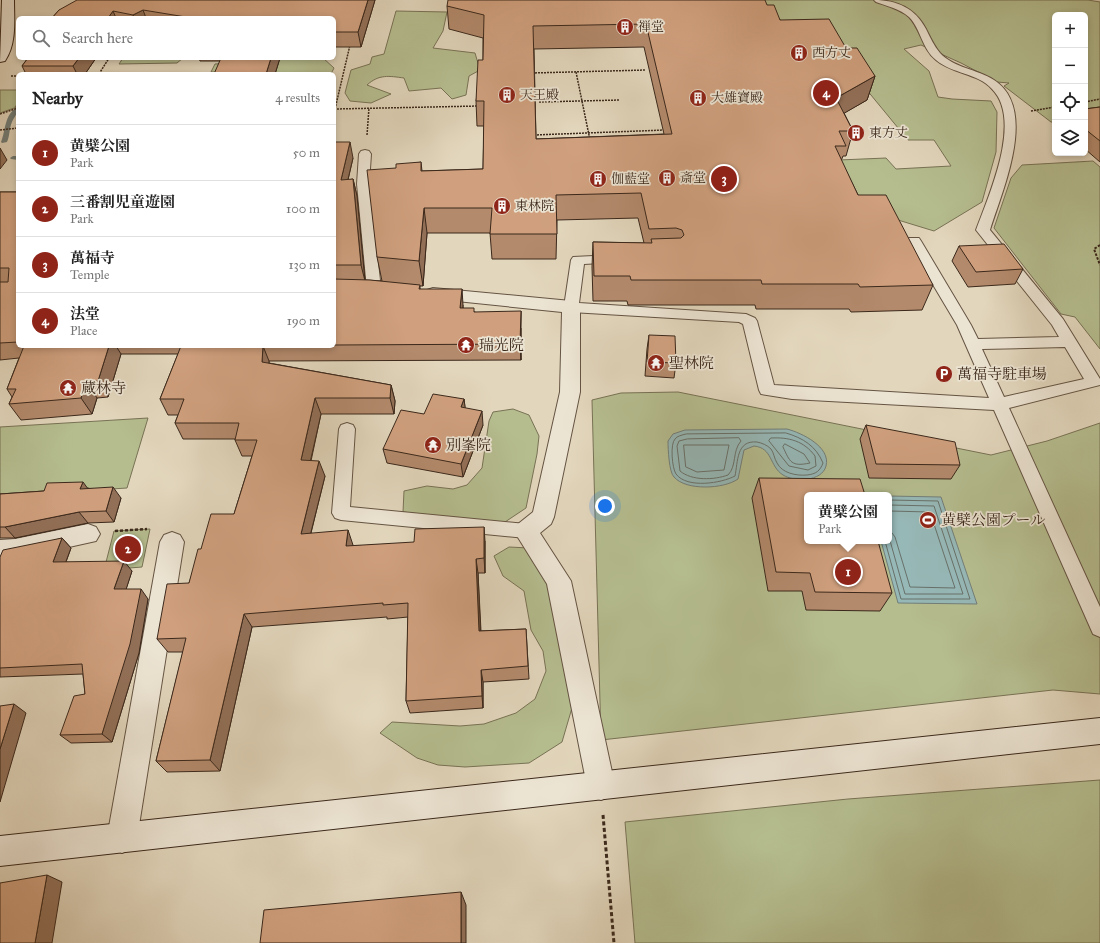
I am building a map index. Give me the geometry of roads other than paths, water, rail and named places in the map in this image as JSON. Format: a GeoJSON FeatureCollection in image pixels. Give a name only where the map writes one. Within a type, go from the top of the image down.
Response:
{"type":"FeatureCollection","features":[{"type":"Feature","properties":{"kind":"street"},"geometry":{"type":"LineString","coordinates":[[0,58],[6,45],[4,32],[8,0]]}},
{"type":"Feature","properties":{"kind":"street"},"geometry":{"type":"LineString","coordinates":[[351,288],[382,290]]}},
{"type":"Feature","properties":{"kind":"street"},"geometry":{"type":"LineString","coordinates":[[414,293],[571,307],[570,392],[543,517],[526,531],[559,581],[601,786]]}},
{"type":"Feature","properties":{"kind":"street"},"geometry":{"type":"LineString","coordinates":[[0,550],[15,549],[88,534]]}},
{"type":"Feature","properties":{"kind":"street"},"geometry":{"type":"LineString","coordinates":[[122,838],[172,542]]}},
{"type":"Feature","properties":{"kind":"street"},"geometry":{"type":"LineString","coordinates":[[0,851],[1100,731]]}},
{"type":"Feature","properties":{"kind":"lane"},"geometry":{"type":"LineString","coordinates":[[625,259],[578,260],[571,307],[741,317],[750,321],[767,390],[792,393],[999,404],[1094,382],[1058,322],[982,230],[1007,156],[1011,114],[996,87],[983,78],[958,69],[941,60],[932,51],[913,16],[897,6],[879,0]]}},
{"type":"Feature","properties":{"kind":"lane"},"geometry":{"type":"LineString","coordinates":[[364,154],[364,184],[382,290]]}},
{"type":"Feature","properties":{"kind":"lane"},"geometry":{"type":"LineString","coordinates":[[914,241],[964,325],[1100,628]]}},
{"type":"Feature","properties":{"kind":"lane"},"geometry":{"type":"LineString","coordinates":[[972,344],[1069,342]]}},
{"type":"Feature","properties":{"kind":"lane"},"geometry":{"type":"LineString","coordinates":[[347,429],[341,513],[526,531]]}},
{"type":"Feature","properties":{"kind":"water"},"geometry":{"type":"Polygon","coordinates":[[[787,429],[807,437],[820,447],[826,459],[826,466],[819,475],[814,478],[794,479],[783,475],[775,467],[765,450],[754,446],[744,450],[738,479],[724,485],[705,487],[687,485],[680,482],[672,474],[669,460],[668,441],[673,434],[685,430],[787,429]]]}},
{"type":"Feature","properties":{"kind":"water"},"geometry":{"type":"Polygon","coordinates":[[[892,496],[941,497],[977,604],[898,603],[882,544],[892,544],[892,496]]]}},
{"type":"Feature","properties":{"kind":"waterway"},"geometry":{"type":"LineString","coordinates":[[4,142],[7,135],[6,132],[8,125],[16,112]]}},
{"type":"Feature","properties":{"kind":"place","name":"禅堂"},"geometry":{"type":"Point","coordinates":[625,27]}},
{"type":"Feature","properties":{"kind":"place","name":"西方丈"},"geometry":{"type":"Point","coordinates":[799,53]}},
{"type":"Feature","properties":{"kind":"place","name":"法堂"},"geometry":{"type":"Point","coordinates":[826,93]}},
{"type":"Feature","properties":{"kind":"place","name":"天王殿"},"geometry":{"type":"Point","coordinates":[507,95]}},
{"type":"Feature","properties":{"kind":"place","name":"大雄寶殿"},"geometry":{"type":"Point","coordinates":[698,98]}},
{"type":"Feature","properties":{"kind":"place","name":"東方丈"},"geometry":{"type":"Point","coordinates":[856,133]}},
{"type":"Feature","properties":{"kind":"place","name":"斎堂"},"geometry":{"type":"Point","coordinates":[667,178]}},
{"type":"Feature","properties":{"kind":"place","name":"伽藍堂"},"geometry":{"type":"Point","coordinates":[598,179]}},
{"type":"Feature","properties":{"kind":"place","name":"萬福寺"},"geometry":{"type":"Point","coordinates":[724,179]}},
{"type":"Feature","properties":{"kind":"place","name":"東林院"},"geometry":{"type":"Point","coordinates":[502,206]}},
{"type":"Feature","properties":{"kind":"place","name":"瑞光院"},"geometry":{"type":"Point","coordinates":[466,345]}},
{"type":"Feature","properties":{"kind":"place","name":"聖林院"},"geometry":{"type":"Point","coordinates":[656,363]}},
{"type":"Feature","properties":{"kind":"place","name":"萬福寺駐車場"},"geometry":{"type":"Point","coordinates":[944,374]}},
{"type":"Feature","properties":{"kind":"place","name":"蔵林寺"},"geometry":{"type":"Point","coordinates":[68,388]}},
{"type":"Feature","properties":{"kind":"place","name":"別峯院"},"geometry":{"type":"Point","coordinates":[433,445]}},
{"type":"Feature","properties":{"kind":"place","name":"黄檗公園プール"},"geometry":{"type":"Point","coordinates":[928,520]}},
{"type":"Feature","properties":{"kind":"place","name":"三番割児童遊園"},"geometry":{"type":"Point","coordinates":[128,549]}},
{"type":"Feature","properties":{"kind":"place","name":"黄檗公園"},"geometry":{"type":"Point","coordinates":[848,572]}}]}
